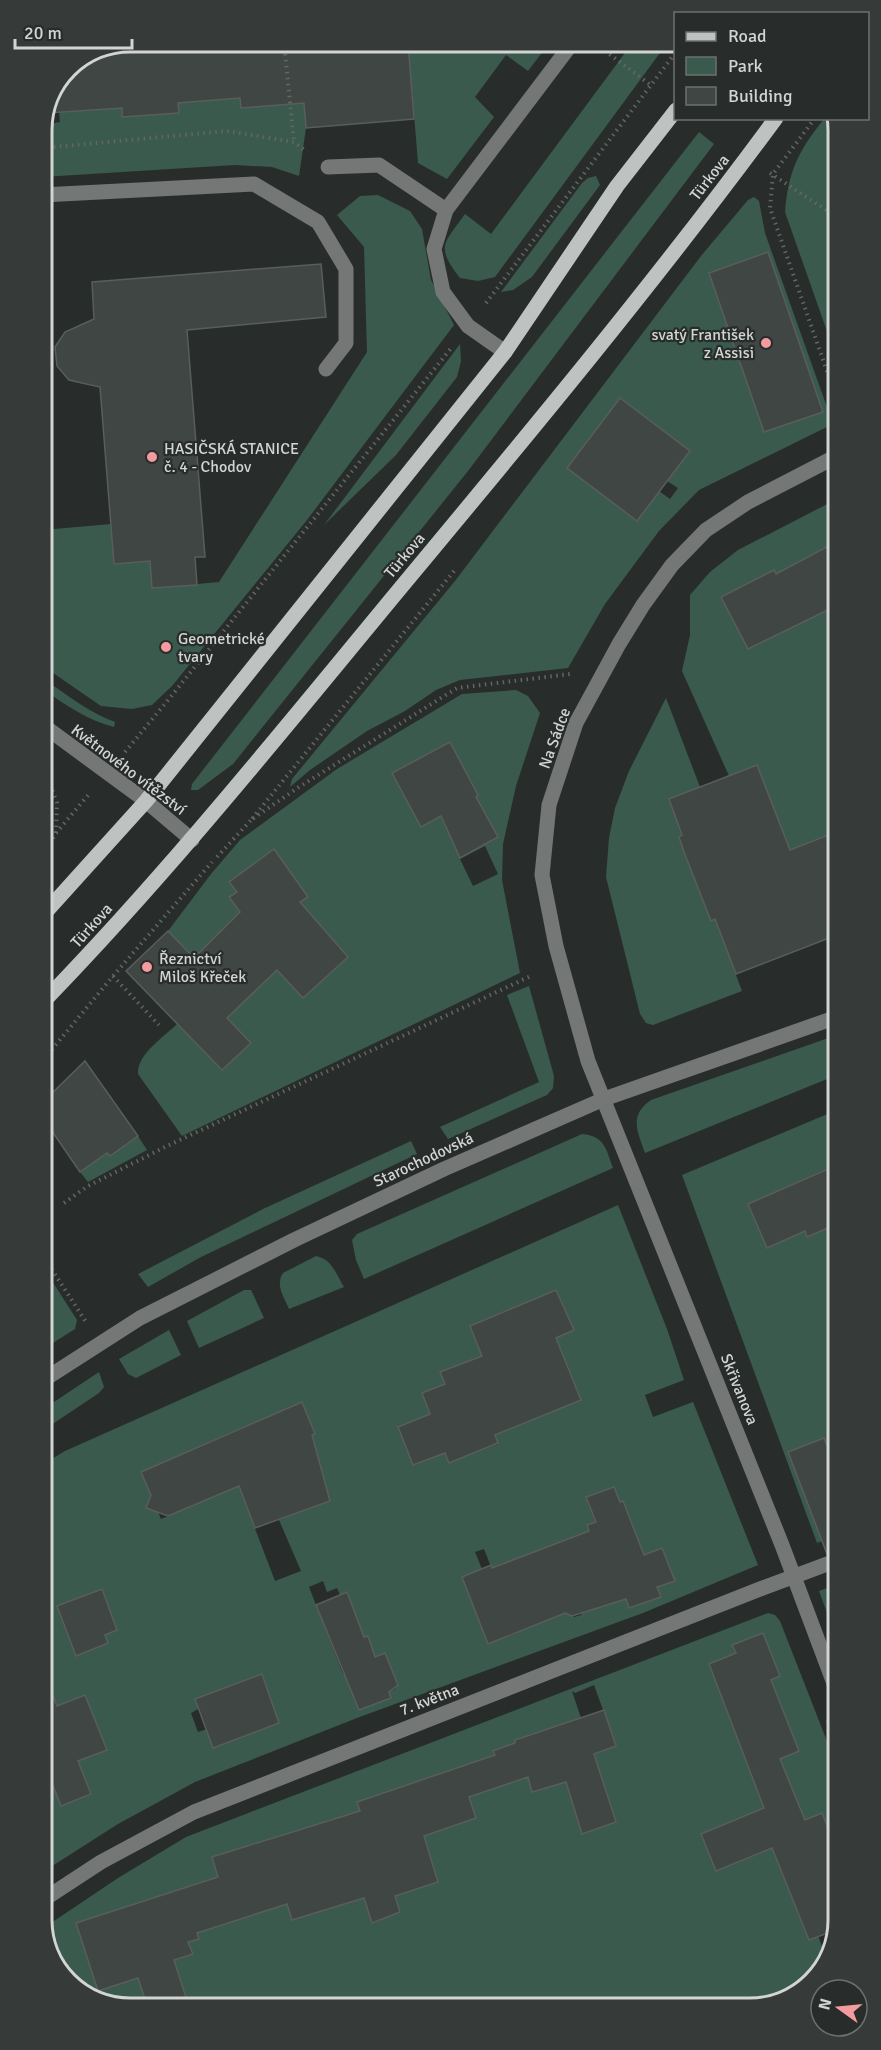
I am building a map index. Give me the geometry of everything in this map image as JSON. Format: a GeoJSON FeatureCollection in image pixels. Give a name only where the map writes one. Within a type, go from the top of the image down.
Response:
{"type":"FeatureCollection","features":[{"type":"Feature","properties":{"kind":"main road"},"geometry":{"type":"LineString","coordinates":[[53,904],[146,801],[505,352],[617,186],[674,111]]}},
{"type":"Feature","properties":{"kind":"main road","name":"Türkova"},"geometry":{"type":"LineString","coordinates":[[53,992],[192,840],[572,381],[774,120]]}},
{"type":"Feature","properties":{"kind":"street"},"geometry":{"type":"LineString","coordinates":[[505,352],[468,326],[443,292],[434,249],[446,210],[565,53]]}},
{"type":"Feature","properties":{"kind":"street"},"geometry":{"type":"LineString","coordinates":[[328,167],[379,165],[446,210]]}},
{"type":"Feature","properties":{"kind":"street"},"geometry":{"type":"LineString","coordinates":[[53,194],[254,184],[318,222],[346,268],[346,343],[326,369]]}},
{"type":"Feature","properties":{"kind":"street","name":"Na Sádce"},"geometry":{"type":"LineString","coordinates":[[604,1099],[588,1061],[556,946],[542,875],[549,805],[576,723],[619,644],[672,565],[706,530],[748,502],[828,461]]}},
{"type":"Feature","properties":{"kind":"street","name":"Květnového vítězství"},"geometry":{"type":"LineString","coordinates":[[53,733],[146,801],[192,840]]}},
{"type":"Feature","properties":{"kind":"street","name":"Starochodovská"},"geometry":{"type":"LineString","coordinates":[[53,1375],[140,1318],[444,1168],[604,1099],[828,1020]]}},
{"type":"Feature","properties":{"kind":"street","name":"Skřivanova"},"geometry":{"type":"LineString","coordinates":[[604,1099],[828,1668]]}},
{"type":"Feature","properties":{"kind":"street","name":"7. května"},"geometry":{"type":"LineString","coordinates":[[53,1894],[102,1862],[194,1812],[828,1564]]}},
{"type":"Feature","properties":{"kind":"path"},"geometry":{"type":"LineString","coordinates":[[285,53],[294,142]]}},
{"type":"Feature","properties":{"kind":"path"},"geometry":{"type":"LineString","coordinates":[[608,53],[659,92]]}},
{"type":"Feature","properties":{"kind":"path"},"geometry":{"type":"LineString","coordinates":[[53,838],[169,699],[468,326],[674,53]]}},
{"type":"Feature","properties":{"kind":"path"},"geometry":{"type":"LineString","coordinates":[[813,120],[772,174],[770,208],[828,374]]}},
{"type":"Feature","properties":{"kind":"path"},"geometry":{"type":"LineString","coordinates":[[53,147],[227,131],[294,142],[328,167]]}},
{"type":"Feature","properties":{"kind":"path"},"geometry":{"type":"LineString","coordinates":[[772,174],[828,211]]}},
{"type":"Feature","properties":{"kind":"path"},"geometry":{"type":"LineString","coordinates":[[53,1048],[113,976],[251,820],[457,568]]}},
{"type":"Feature","properties":{"kind":"path"},"geometry":{"type":"LineString","coordinates":[[251,820],[299,786],[457,688],[571,674]]}},
{"type":"Feature","properties":{"kind":"path"},"geometry":{"type":"LineString","coordinates":[[53,792],[57,803],[56,833]]}},
{"type":"Feature","properties":{"kind":"path"},"geometry":{"type":"LineString","coordinates":[[64,1203],[88,1186],[167,1146],[533,975]]}},
{"type":"Feature","properties":{"kind":"path"},"geometry":{"type":"LineString","coordinates":[[113,976],[159,1026]]}},
{"type":"Feature","properties":{"kind":"path"},"geometry":{"type":"LineString","coordinates":[[53,1271],[90,1327]]}},
{"type":"Feature","properties":{"kind":"path"},"geometry":{"type":"LineString","coordinates":[[826,1715],[828,1720]]}},
{"type":"Feature","properties":{"kind":"green space"},"geometry":{"type":"Polygon","coordinates":[[[290,53],[301,53],[306,128],[299,176],[272,167],[235,165],[53,176],[53,125],[60,122],[59,112],[122,108],[122,117],[178,103],[240,98],[241,108],[290,53]]]}},
{"type":"Feature","properties":{"kind":"green space"},"geometry":{"type":"Polygon","coordinates":[[[409,53],[542,53],[528,71],[506,55],[475,97],[494,117],[447,179],[418,163],[409,53]]]}},
{"type":"Feature","properties":{"kind":"green space"},"geometry":{"type":"Polygon","coordinates":[[[625,53],[660,53],[495,277],[478,281],[460,278],[445,252],[445,245],[452,232],[465,214],[491,234],[625,53]]]}},
{"type":"Feature","properties":{"kind":"green space"},"geometry":{"type":"Polygon","coordinates":[[[823,120],[827,120],[828,334],[785,212],[792,173],[808,141],[823,120]]]}},
{"type":"Feature","properties":{"kind":"green space"},"geometry":{"type":"Polygon","coordinates":[[[699,132],[714,144],[468,471],[233,764],[198,790],[191,790],[192,784],[699,132]]]}},
{"type":"Feature","properties":{"kind":"green space"},"geometry":{"type":"Polygon","coordinates":[[[596,176],[600,185],[532,277],[513,290],[501,292],[582,183],[596,176]]]}},
{"type":"Feature","properties":{"kind":"green space"},"geometry":{"type":"Polygon","coordinates":[[[378,195],[410,211],[422,229],[431,280],[454,325],[307,520],[172,686],[152,705],[132,709],[101,706],[53,673],[53,529],[111,524],[114,564],[150,561],[152,588],[219,582],[367,352],[364,247],[337,215],[360,196],[378,195]]]}},
{"type":"Feature","properties":{"kind":"green space"},"geometry":{"type":"Polygon","coordinates":[[[754,197],[759,201],[765,233],[828,410],[828,426],[699,490],[659,531],[605,604],[568,668],[460,680],[436,690],[405,711],[367,731],[310,770],[290,787],[292,779],[455,581],[701,256],[748,200],[754,197]],[[768,252],[709,273],[764,432],[822,412],[768,252]],[[620,398],[568,468],[659,491],[670,499],[678,488],[667,481],[689,451],[620,398]]]}},
{"type":"Feature","properties":{"kind":"green space"},"geometry":{"type":"Polygon","coordinates":[[[460,344],[461,361],[457,377],[396,455],[324,525],[460,344]]]}},
{"type":"Feature","properties":{"kind":"green space"},"geometry":{"type":"Polygon","coordinates":[[[828,504],[828,835],[790,850],[729,776],[682,671],[690,635],[690,595],[710,572],[738,550],[828,504]],[[774,570],[722,597],[748,649],[801,623],[774,570]]]}},
{"type":"Feature","properties":{"kind":"green space"},"geometry":{"type":"Polygon","coordinates":[[[53,685],[87,708],[115,722],[114,727],[86,716],[53,696],[53,685]]]}},
{"type":"Feature","properties":{"kind":"green space"},"geometry":{"type":"Polygon","coordinates":[[[516,690],[528,696],[540,713],[516,786],[503,844],[502,880],[520,973],[182,1136],[138,1074],[146,1053],[177,1024],[222,1070],[251,1043],[227,1018],[194,958],[168,931],[240,840],[337,769],[462,694],[516,690]],[[450,742],[392,774],[421,827],[440,816],[463,857],[498,837],[450,742]],[[485,846],[460,859],[473,886],[498,874],[485,846]],[[274,849],[229,882],[237,892],[308,897],[274,849]],[[329,935],[288,968],[297,992],[303,998],[348,957],[329,935]]]}},
{"type":"Feature","properties":{"kind":"green space"},"geometry":{"type":"Polygon","coordinates":[[[666,698],[700,787],[669,800],[682,835],[679,837],[715,919],[742,991],[653,1025],[646,1023],[640,1014],[606,877],[609,838],[615,808],[629,771],[666,698]]]}},
{"type":"Feature","properties":{"kind":"green space"},"geometry":{"type":"Polygon","coordinates":[[[529,986],[554,1076],[553,1088],[547,1095],[448,1139],[440,1127],[539,1082],[507,995],[529,986]]]}},
{"type":"Feature","properties":{"kind":"green space"},"geometry":{"type":"Polygon","coordinates":[[[828,1038],[828,1079],[645,1153],[638,1131],[637,1118],[639,1112],[651,1100],[828,1038]]]}},
{"type":"Feature","properties":{"kind":"green space"},"geometry":{"type":"Polygon","coordinates":[[[828,1114],[828,1168],[748,1204],[767,1248],[805,1231],[807,1236],[815,1226],[828,1220],[828,1449],[823,1438],[788,1452],[819,1533],[828,1530],[828,1539],[817,1543],[682,1175],[828,1114]]]}},
{"type":"Feature","properties":{"kind":"green space"},"geometry":{"type":"Polygon","coordinates":[[[582,1134],[596,1137],[604,1145],[613,1168],[364,1279],[356,1260],[352,1240],[357,1234],[582,1134]]]}},
{"type":"Feature","properties":{"kind":"green space"},"geometry":{"type":"Polygon","coordinates":[[[138,1136],[147,1150],[88,1182],[80,1172],[107,1153],[110,1156],[138,1136]]]}},
{"type":"Feature","properties":{"kind":"green space"},"geometry":{"type":"Polygon","coordinates":[[[411,1141],[417,1154],[201,1257],[148,1287],[138,1274],[263,1209],[411,1141]]]}},
{"type":"Feature","properties":{"kind":"green space"},"geometry":{"type":"Polygon","coordinates":[[[618,1205],[667,1329],[684,1380],[645,1395],[653,1417],[693,1402],[758,1565],[643,1613],[357,1718],[195,1782],[118,1824],[53,1866],[53,1786],[61,1806],[90,1795],[78,1761],[106,1750],[85,1695],[53,1707],[53,1458],[618,1205]],[[556,1290],[470,1326],[501,1404],[440,1372],[445,1384],[422,1393],[430,1414],[398,1427],[413,1465],[445,1453],[449,1463],[498,1444],[494,1433],[581,1400],[556,1338],[574,1330],[556,1290]],[[302,1402],[204,1444],[219,1478],[233,1471],[275,1581],[301,1571],[279,1520],[330,1501],[299,1441],[315,1434],[302,1402]],[[141,1472],[151,1495],[148,1502],[158,1512],[161,1519],[218,1495],[141,1472]],[[614,1487],[586,1498],[630,1608],[660,1597],[657,1587],[674,1581],[644,1555],[623,1501],[614,1504],[616,1493],[614,1487]],[[588,1524],[589,1531],[567,1612],[574,1617],[581,1615],[585,1607],[617,1602],[588,1524]],[[484,1549],[475,1552],[482,1569],[462,1577],[488,1644],[517,1633],[484,1549]],[[323,1581],[309,1587],[343,1674],[391,1698],[389,1692],[398,1685],[385,1653],[375,1657],[367,1636],[356,1640],[358,1622],[347,1592],[340,1595],[337,1588],[327,1592],[323,1581]],[[102,1589],[57,1606],[76,1656],[107,1643],[105,1635],[117,1630],[102,1589]],[[262,1674],[191,1713],[198,1732],[207,1729],[213,1748],[279,1723],[262,1674]]]}},
{"type":"Feature","properties":{"kind":"green space"},"geometry":{"type":"Polygon","coordinates":[[[316,1256],[330,1264],[344,1287],[289,1309],[280,1286],[283,1273],[316,1256]]]}},
{"type":"Feature","properties":{"kind":"green space"},"geometry":{"type":"Polygon","coordinates":[[[53,1282],[77,1320],[75,1329],[53,1343],[53,1282]]]}},
{"type":"Feature","properties":{"kind":"green space"},"geometry":{"type":"Polygon","coordinates":[[[244,1290],[251,1290],[264,1318],[199,1348],[187,1321],[244,1290]]]}},
{"type":"Feature","properties":{"kind":"green space"},"geometry":{"type":"Polygon","coordinates":[[[169,1330],[181,1355],[136,1378],[128,1374],[119,1359],[169,1330]]]}},
{"type":"Feature","properties":{"kind":"green space"},"geometry":{"type":"Polygon","coordinates":[[[99,1372],[104,1387],[99,1393],[53,1424],[53,1403],[99,1372]]]}},
{"type":"Feature","properties":{"kind":"green space"},"geometry":{"type":"Polygon","coordinates":[[[828,1588],[828,1616],[819,1591],[828,1588]]]}},
{"type":"Feature","properties":{"kind":"green space"},"geometry":{"type":"Polygon","coordinates":[[[768,1613],[775,1615],[780,1621],[828,1744],[828,1828],[822,1813],[794,1824],[727,1823],[701,1834],[716,1871],[772,1848],[809,1940],[818,1936],[824,1945],[815,1963],[798,1981],[790,1987],[761,1997],[186,1997],[180,1980],[140,1983],[144,1997],[115,1996],[99,1991],[137,1978],[161,1965],[192,1954],[188,1942],[198,1939],[182,1889],[76,1923],[98,1990],[83,1981],[66,1963],[57,1945],[53,1930],[54,1921],[118,1878],[186,1837],[768,1613]],[[763,1633],[732,1645],[736,1653],[709,1664],[753,1780],[780,1759],[799,1751],[771,1680],[780,1676],[763,1633]],[[594,1685],[575,1693],[572,1691],[581,1718],[515,1740],[515,1743],[494,1751],[504,1785],[528,1777],[533,1792],[555,1785],[562,1770],[582,1834],[616,1822],[606,1790],[604,1791],[594,1754],[616,1746],[594,1685]],[[459,1768],[357,1802],[373,1853],[411,1890],[438,1882],[424,1836],[476,1818],[459,1768]],[[346,1842],[283,1890],[292,1920],[364,1898],[372,1923],[400,1912],[346,1842]]]}},
{"type":"Feature","properties":{"kind":"building"},"geometry":{"type":"Polygon","coordinates":[[[409,53],[414,119],[306,128],[304,103],[241,108],[240,98],[178,103],[179,113],[122,117],[122,108],[55,112],[61,96],[75,75],[100,58],[115,54],[409,53]]]}},
{"type":"Feature","properties":{"kind":"building","name":"svatý František z Assisi"},"geometry":{"type":"Polygon","coordinates":[[[768,252],[823,412],[764,432],[709,273],[768,252]]]}},
{"type":"Feature","properties":{"kind":"building","name":"HASIČSKÁ STANICE č. 4 - Chodov"},"geometry":{"type":"Polygon","coordinates":[[[321,264],[326,317],[187,330],[205,557],[195,557],[197,585],[152,588],[150,561],[114,564],[100,387],[69,380],[57,366],[55,347],[65,332],[94,319],[92,282],[321,264]]]}},
{"type":"Feature","properties":{"kind":"building"},"geometry":{"type":"Polygon","coordinates":[[[620,398],[690,451],[637,521],[567,468],[620,398]]]}},
{"type":"Feature","properties":{"kind":"building"},"geometry":{"type":"Polygon","coordinates":[[[828,546],[828,610],[748,649],[721,597],[774,570],[776,574],[828,546]]]}},
{"type":"Feature","properties":{"kind":"building"},"geometry":{"type":"Polygon","coordinates":[[[450,742],[498,837],[460,858],[441,816],[421,827],[392,773],[450,742]]]}},
{"type":"Feature","properties":{"kind":"building"},"geometry":{"type":"Polygon","coordinates":[[[757,765],[790,850],[828,835],[828,938],[736,974],[715,919],[711,921],[684,852],[679,837],[682,835],[669,799],[757,765]]]}},
{"type":"Feature","properties":{"kind":"building"},"geometry":{"type":"Polygon","coordinates":[[[274,849],[308,897],[300,902],[348,957],[303,998],[277,970],[227,1018],[251,1043],[222,1070],[126,971],[168,931],[194,958],[240,912],[229,897],[237,892],[229,882],[274,849]]]}},
{"type":"Feature","properties":{"kind":"building"},"geometry":{"type":"Polygon","coordinates":[[[85,1061],[138,1136],[110,1156],[107,1153],[80,1172],[53,1133],[53,1092],[85,1061]]]}},
{"type":"Feature","properties":{"kind":"building"},"geometry":{"type":"Polygon","coordinates":[[[828,1169],[828,1228],[807,1237],[805,1231],[767,1248],[748,1204],[828,1169]]]}},
{"type":"Feature","properties":{"kind":"building"},"geometry":{"type":"Polygon","coordinates":[[[556,1290],[574,1330],[556,1338],[581,1400],[495,1435],[498,1443],[449,1463],[445,1453],[413,1465],[398,1427],[430,1414],[422,1393],[445,1384],[440,1372],[482,1356],[470,1326],[556,1290]]]}},
{"type":"Feature","properties":{"kind":"building"},"geometry":{"type":"Polygon","coordinates":[[[302,1402],[315,1434],[312,1435],[330,1501],[255,1528],[239,1486],[168,1516],[146,1508],[151,1495],[141,1472],[302,1402]]]}},
{"type":"Feature","properties":{"kind":"building"},"geometry":{"type":"Polygon","coordinates":[[[824,1438],[828,1448],[828,1554],[827,1554],[788,1452],[824,1438]]]}},
{"type":"Feature","properties":{"kind":"building"},"geometry":{"type":"Polygon","coordinates":[[[614,1487],[620,1502],[623,1501],[644,1555],[662,1548],[675,1581],[657,1587],[661,1597],[629,1608],[626,1599],[572,1616],[565,1613],[488,1644],[462,1577],[589,1531],[587,1525],[596,1522],[586,1497],[614,1487]]]}},
{"type":"Feature","properties":{"kind":"building"},"geometry":{"type":"Polygon","coordinates":[[[102,1589],[117,1630],[105,1635],[108,1643],[76,1656],[57,1606],[102,1589]]]}},
{"type":"Feature","properties":{"kind":"building"},"geometry":{"type":"Polygon","coordinates":[[[347,1592],[364,1637],[368,1636],[375,1657],[385,1653],[398,1685],[389,1692],[391,1698],[359,1710],[316,1605],[347,1592]]]}},
{"type":"Feature","properties":{"kind":"building"},"geometry":{"type":"Polygon","coordinates":[[[763,1633],[780,1676],[771,1680],[799,1751],[780,1759],[805,1820],[822,1813],[828,1828],[828,1930],[827,1933],[809,1940],[772,1848],[716,1871],[701,1834],[764,1808],[709,1664],[736,1653],[732,1645],[763,1633]]]}},
{"type":"Feature","properties":{"kind":"building"},"geometry":{"type":"Polygon","coordinates":[[[262,1674],[279,1723],[213,1748],[195,1699],[262,1674]]]}},
{"type":"Feature","properties":{"kind":"building"},"geometry":{"type":"Polygon","coordinates":[[[53,1695],[57,1706],[85,1695],[107,1750],[78,1761],[91,1794],[61,1806],[53,1786],[53,1695]]]}},
{"type":"Feature","properties":{"kind":"building"},"geometry":{"type":"Polygon","coordinates":[[[604,1710],[616,1746],[594,1754],[616,1822],[582,1834],[566,1782],[532,1792],[528,1777],[469,1797],[476,1818],[424,1836],[438,1882],[395,1896],[400,1912],[372,1923],[364,1898],[292,1920],[287,1904],[197,1933],[199,1939],[188,1942],[193,1954],[174,1960],[186,1997],[144,1997],[138,1978],[98,1990],[76,1923],[218,1877],[212,1857],[360,1811],[357,1802],[495,1755],[493,1751],[515,1743],[515,1740],[604,1710]]]}},
{"type":"Feature","properties":{"kind":"place","name":"svatý František z Assisi"},"geometry":{"type":"Point","coordinates":[766,343]}},
{"type":"Feature","properties":{"kind":"place","name":"HASIČSKÁ STANICE č. 4 - Chodov"},"geometry":{"type":"Point","coordinates":[152,457]}},
{"type":"Feature","properties":{"kind":"place","name":"Geometrické tvary"},"geometry":{"type":"Point","coordinates":[166,647]}},
{"type":"Feature","properties":{"kind":"place","name":"Řeznictví Miloš Křeček"},"geometry":{"type":"Point","coordinates":[147,967]}}]}
